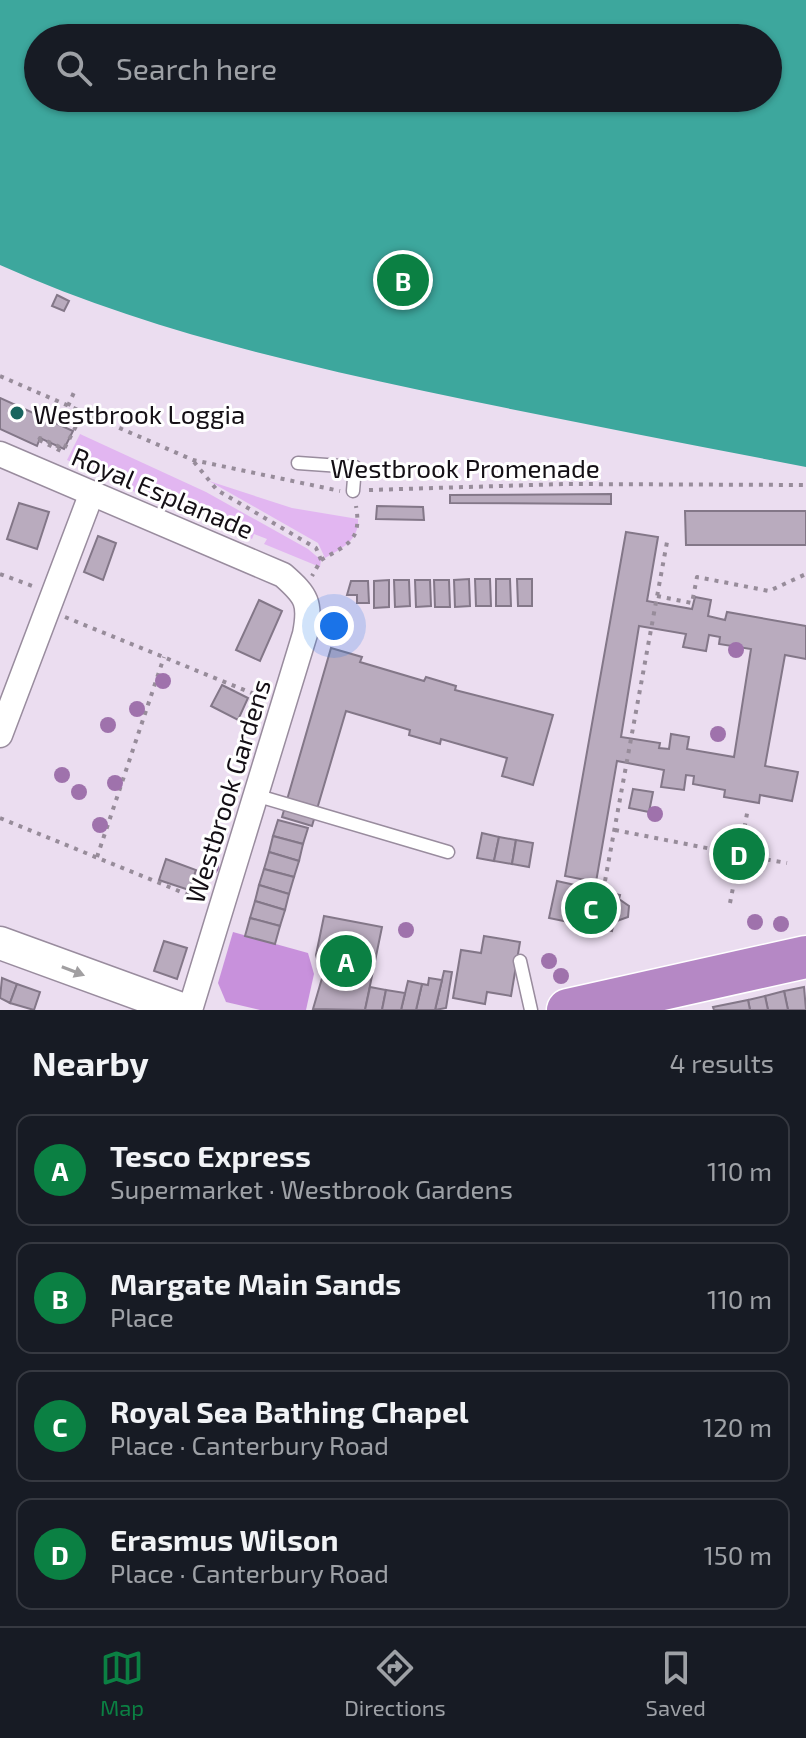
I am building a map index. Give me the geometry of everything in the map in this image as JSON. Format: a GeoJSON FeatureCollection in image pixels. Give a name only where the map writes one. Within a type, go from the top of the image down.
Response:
{"type":"FeatureCollection","features":[{"type":"Feature","properties":{"kind":"highway"},"geometry":{"type":"LineString","coordinates":[[568,1010],[806,957]]}},
{"type":"Feature","properties":{"kind":"street","name":"Royal Esplanade"},"geometry":{"type":"LineString","coordinates":[[0,454],[91,495],[256,562],[283,575],[300,590]]}},
{"type":"Feature","properties":{"kind":"street"},"geometry":{"type":"LineString","coordinates":[[0,735],[91,495]]}},
{"type":"Feature","properties":{"kind":"street","name":"Westbrook Gardens"},"geometry":{"type":"LineString","coordinates":[[190,1010],[305,634],[310,608],[300,590]]}},
{"type":"Feature","properties":{"kind":"street"},"geometry":{"type":"LineString","coordinates":[[0,943],[184,1010]]}},
{"type":"Feature","properties":{"kind":"lane"},"geometry":{"type":"LineString","coordinates":[[298,463],[355,467],[353,491]]}},
{"type":"Feature","properties":{"kind":"lane"},"geometry":{"type":"LineString","coordinates":[[255,795],[448,852]]}},
{"type":"Feature","properties":{"kind":"lane"},"geometry":{"type":"LineString","coordinates":[[520,961],[531,1010]]}},
{"type":"Feature","properties":{"kind":"path","name":"Westbrook Promenade"},"geometry":{"type":"LineString","coordinates":[[0,376],[193,460],[338,491],[565,484],[806,485]]}},
{"type":"Feature","properties":{"kind":"path"},"geometry":{"type":"LineString","coordinates":[[68,406],[75,390]]}},
{"type":"Feature","properties":{"kind":"path"},"geometry":{"type":"LineString","coordinates":[[61,451],[40,438],[64,449],[83,413]]}},
{"type":"Feature","properties":{"kind":"path"},"geometry":{"type":"LineString","coordinates":[[193,460],[217,490],[316,548],[321,560],[320,567],[300,590]]}},
{"type":"Feature","properties":{"kind":"path"},"geometry":{"type":"LineString","coordinates":[[321,560],[353,541],[359,524]]}},
{"type":"Feature","properties":{"kind":"path"},"geometry":{"type":"LineString","coordinates":[[605,881],[667,542]]}},
{"type":"Feature","properties":{"kind":"path"},"geometry":{"type":"LineString","coordinates":[[0,574],[50,602],[164,657],[281,705]]}},
{"type":"Feature","properties":{"kind":"path"},"geometry":{"type":"LineString","coordinates":[[657,596],[692,603],[697,577],[769,591],[806,574]]}},
{"type":"Feature","properties":{"kind":"path"},"geometry":{"type":"LineString","coordinates":[[97,857],[164,657]]}},
{"type":"Feature","properties":{"kind":"path"},"geometry":{"type":"LineString","coordinates":[[747,856],[741,847],[748,808]]}},
{"type":"Feature","properties":{"kind":"path"},"geometry":{"type":"LineString","coordinates":[[0,818],[221,908]]}},
{"type":"Feature","properties":{"kind":"path"},"geometry":{"type":"LineString","coordinates":[[615,830],[732,853],[741,847]]}},
{"type":"Feature","properties":{"kind":"path"},"geometry":{"type":"LineString","coordinates":[[730,903],[738,862],[732,853]]}},
{"type":"Feature","properties":{"kind":"path"},"geometry":{"type":"LineString","coordinates":[[738,862],[747,856],[787,863]]}},
{"type":"Feature","properties":{"kind":"shaded area"},"geometry":{"type":"Polygon","coordinates":[[[0,0],[806,0],[806,467],[472,401],[262,354],[156,324],[51,287],[0,265],[0,0]]]}},
{"type":"Feature","properties":{"kind":"shaded area"},"geometry":{"type":"Polygon","coordinates":[[[80,434],[206,492],[308,549],[321,560],[320,567],[264,544],[267,539],[254,534],[252,539],[208,521],[209,515],[194,509],[191,515],[146,497],[149,490],[138,484],[135,492],[92,472],[94,467],[79,460],[76,464],[67,460],[80,434]]]}},
{"type":"Feature","properties":{"kind":"shaded area"},"geometry":{"type":"Polygon","coordinates":[[[209,481],[292,508],[358,519],[358,527],[348,543],[325,558],[318,543],[209,481]]]}},
{"type":"Feature","properties":{"kind":"shaded area"},"geometry":{"type":"Polygon","coordinates":[[[233,932],[308,953],[314,974],[306,1010],[260,1010],[226,1002],[218,983],[233,932]]]}},
{"type":"Feature","properties":{"kind":"building"},"geometry":{"type":"Polygon","coordinates":[[[57,295],[69,301],[64,311],[52,306],[57,295]]]}},
{"type":"Feature","properties":{"kind":"building","name":"Westbrook Loggia"},"geometry":{"type":"Polygon","coordinates":[[[0,398],[73,431],[64,449],[40,438],[37,446],[0,429],[0,398]]]}},
{"type":"Feature","properties":{"kind":"building"},"geometry":{"type":"Polygon","coordinates":[[[611,494],[611,504],[450,503],[450,495],[611,494]]]}},
{"type":"Feature","properties":{"kind":"building"},"geometry":{"type":"Polygon","coordinates":[[[19,503],[49,512],[37,549],[7,539],[19,503]]]}},
{"type":"Feature","properties":{"kind":"building"},"geometry":{"type":"Polygon","coordinates":[[[377,506],[423,507],[424,520],[376,519],[377,506]]]}},
{"type":"Feature","properties":{"kind":"building"},"geometry":{"type":"Polygon","coordinates":[[[685,511],[806,511],[806,545],[686,545],[685,511]]]}},
{"type":"Feature","properties":{"kind":"building"},"geometry":{"type":"Polygon","coordinates":[[[626,532],[658,537],[647,601],[692,609],[695,597],[711,600],[708,616],[725,620],[727,612],[806,626],[806,659],[785,655],[765,766],[798,772],[792,801],[760,795],[759,803],[724,797],[725,790],[693,784],[694,776],[686,775],[684,790],[661,787],[664,770],[617,761],[596,882],[565,876],[626,532]],[[639,626],[621,737],[660,743],[659,748],[669,749],[671,734],[689,737],[687,749],[734,757],[751,649],[719,644],[720,637],[709,635],[706,651],[683,647],[686,634],[639,626]]]}},
{"type":"Feature","properties":{"kind":"building"},"geometry":{"type":"Polygon","coordinates":[[[98,536],[116,543],[103,580],[84,572],[98,536]]]}},
{"type":"Feature","properties":{"kind":"building"},"geometry":{"type":"Polygon","coordinates":[[[469,579],[470,606],[455,607],[454,580],[469,579]]]}},
{"type":"Feature","properties":{"kind":"building"},"geometry":{"type":"Polygon","coordinates":[[[475,579],[490,579],[491,606],[476,606],[475,579]]]}},
{"type":"Feature","properties":{"kind":"building"},"geometry":{"type":"Polygon","coordinates":[[[496,579],[510,579],[511,606],[496,606],[496,579]]]}},
{"type":"Feature","properties":{"kind":"building"},"geometry":{"type":"Polygon","coordinates":[[[517,579],[532,579],[532,606],[518,606],[517,579]]]}},
{"type":"Feature","properties":{"kind":"building"},"geometry":{"type":"Polygon","coordinates":[[[389,580],[389,607],[374,608],[374,581],[389,580]]]}},
{"type":"Feature","properties":{"kind":"building"},"geometry":{"type":"Polygon","coordinates":[[[394,580],[409,580],[410,606],[395,607],[394,580]]]}},
{"type":"Feature","properties":{"kind":"building"},"geometry":{"type":"Polygon","coordinates":[[[415,580],[430,580],[431,606],[416,607],[415,580]]]}},
{"type":"Feature","properties":{"kind":"building"},"geometry":{"type":"Polygon","coordinates":[[[434,580],[449,580],[450,607],[435,607],[434,580]]]}},
{"type":"Feature","properties":{"kind":"building"},"geometry":{"type":"Polygon","coordinates":[[[351,581],[368,581],[369,603],[357,603],[357,595],[347,595],[351,581]]]}},
{"type":"Feature","properties":{"kind":"building"},"geometry":{"type":"Polygon","coordinates":[[[259,600],[282,611],[260,661],[236,650],[259,600]]]}},
{"type":"Feature","properties":{"kind":"building"},"geometry":{"type":"Polygon","coordinates":[[[331,648],[362,657],[360,662],[424,681],[426,677],[456,686],[455,690],[553,715],[533,785],[502,776],[507,758],[441,739],[440,744],[409,735],[410,730],[346,711],[312,826],[282,817],[331,648]]]}},
{"type":"Feature","properties":{"kind":"building"},"geometry":{"type":"Polygon","coordinates":[[[222,685],[248,698],[238,720],[211,706],[222,685]]]}},
{"type":"Feature","properties":{"kind":"building"},"geometry":{"type":"Polygon","coordinates":[[[633,789],[653,792],[649,812],[629,808],[633,789]]]}},
{"type":"Feature","properties":{"kind":"building"},"geometry":{"type":"Polygon","coordinates":[[[278,820],[308,828],[303,844],[273,836],[278,820]]]}},
{"type":"Feature","properties":{"kind":"building"},"geometry":{"type":"Polygon","coordinates":[[[482,833],[499,837],[494,861],[477,858],[482,833]]]}},
{"type":"Feature","properties":{"kind":"building"},"geometry":{"type":"Polygon","coordinates":[[[273,836],[303,844],[299,861],[269,852],[273,836]]]}},
{"type":"Feature","properties":{"kind":"building"},"geometry":{"type":"Polygon","coordinates":[[[499,837],[516,840],[512,864],[494,861],[499,837]]]}},
{"type":"Feature","properties":{"kind":"building"},"geometry":{"type":"Polygon","coordinates":[[[516,840],[533,843],[529,867],[512,864],[516,840]]]}},
{"type":"Feature","properties":{"kind":"building"},"geometry":{"type":"Polygon","coordinates":[[[269,852],[299,861],[294,877],[264,869],[269,852]]]}},
{"type":"Feature","properties":{"kind":"building"},"geometry":{"type":"Polygon","coordinates":[[[166,859],[196,870],[189,890],[159,880],[166,859]]]}},
{"type":"Feature","properties":{"kind":"building"},"geometry":{"type":"Polygon","coordinates":[[[264,869],[294,877],[289,894],[259,885],[264,869]]]}},
{"type":"Feature","properties":{"kind":"building"},"geometry":{"type":"Polygon","coordinates":[[[557,881],[620,895],[619,899],[629,906],[628,917],[614,922],[612,931],[549,918],[557,881]]]}},
{"type":"Feature","properties":{"kind":"building"},"geometry":{"type":"Polygon","coordinates":[[[259,885],[289,894],[285,910],[255,901],[259,885]]]}},
{"type":"Feature","properties":{"kind":"building"},"geometry":{"type":"Polygon","coordinates":[[[255,901],[285,910],[280,926],[250,918],[255,901]]]}},
{"type":"Feature","properties":{"kind":"building"},"geometry":{"type":"Polygon","coordinates":[[[324,916],[382,927],[365,1010],[313,1009],[325,968],[319,966],[316,955],[324,916]]]}},
{"type":"Feature","properties":{"kind":"building"},"geometry":{"type":"Polygon","coordinates":[[[250,918],[280,926],[275,944],[245,936],[250,918]]]}},
{"type":"Feature","properties":{"kind":"building"},"geometry":{"type":"Polygon","coordinates":[[[484,936],[520,942],[511,996],[487,992],[485,1004],[453,998],[461,950],[481,953],[484,936]]]}},
{"type":"Feature","properties":{"kind":"building"},"geometry":{"type":"Polygon","coordinates":[[[164,941],[187,948],[177,979],[154,971],[164,941]]]}},
{"type":"Feature","properties":{"kind":"building"},"geometry":{"type":"Polygon","coordinates":[[[444,971],[452,972],[446,1008],[435,1010],[444,971]]]}},
{"type":"Feature","properties":{"kind":"building"},"geometry":{"type":"Polygon","coordinates":[[[2,978],[17,984],[10,1003],[0,998],[2,978]]]}},
{"type":"Feature","properties":{"kind":"building"},"geometry":{"type":"Polygon","coordinates":[[[429,978],[442,980],[435,1010],[416,1010],[422,984],[428,985],[429,978]]]}},
{"type":"Feature","properties":{"kind":"building"},"geometry":{"type":"Polygon","coordinates":[[[408,981],[422,984],[416,1010],[401,1010],[408,981]]]}},
{"type":"Feature","properties":{"kind":"building"},"geometry":{"type":"Polygon","coordinates":[[[17,984],[40,992],[34,1010],[10,1003],[17,984]]]}},
{"type":"Feature","properties":{"kind":"building"},"geometry":{"type":"Polygon","coordinates":[[[370,987],[386,990],[382,1010],[365,1010],[370,987]]]}},
{"type":"Feature","properties":{"kind":"building"},"geometry":{"type":"Polygon","coordinates":[[[804,987],[806,1010],[788,1010],[784,991],[804,987]]]}},
{"type":"Feature","properties":{"kind":"building"},"geometry":{"type":"Polygon","coordinates":[[[386,990],[405,993],[401,1010],[382,1010],[386,990]]]}},
{"type":"Feature","properties":{"kind":"building"},"geometry":{"type":"Polygon","coordinates":[[[784,991],[788,1010],[768,1010],[765,996],[784,991]]]}},
{"type":"Feature","properties":{"kind":"building"},"geometry":{"type":"Polygon","coordinates":[[[765,996],[768,1010],[750,1010],[748,1000],[765,996]]]}},
{"type":"Feature","properties":{"kind":"building"},"geometry":{"type":"Polygon","coordinates":[[[748,1000],[750,1010],[714,1010],[713,1007],[748,1000]]]}},
{"type":"Feature","properties":{"kind":"place","name":"Margate Main Sands"},"geometry":{"type":"Point","coordinates":[403,280]}},
{"type":"Feature","properties":{"kind":"place","name":"Westbrook Loggia"},"geometry":{"type":"Point","coordinates":[17,413]}},
{"type":"Feature","properties":{"kind":"place","name":"Erasmus Wilson"},"geometry":{"type":"Point","coordinates":[739,854]}},
{"type":"Feature","properties":{"kind":"place","name":"Royal Sea Bathing Chapel"},"geometry":{"type":"Point","coordinates":[591,908]}},
{"type":"Feature","properties":{"kind":"place","name":"Tesco Express"},"geometry":{"type":"Point","coordinates":[346,961]}}]}
